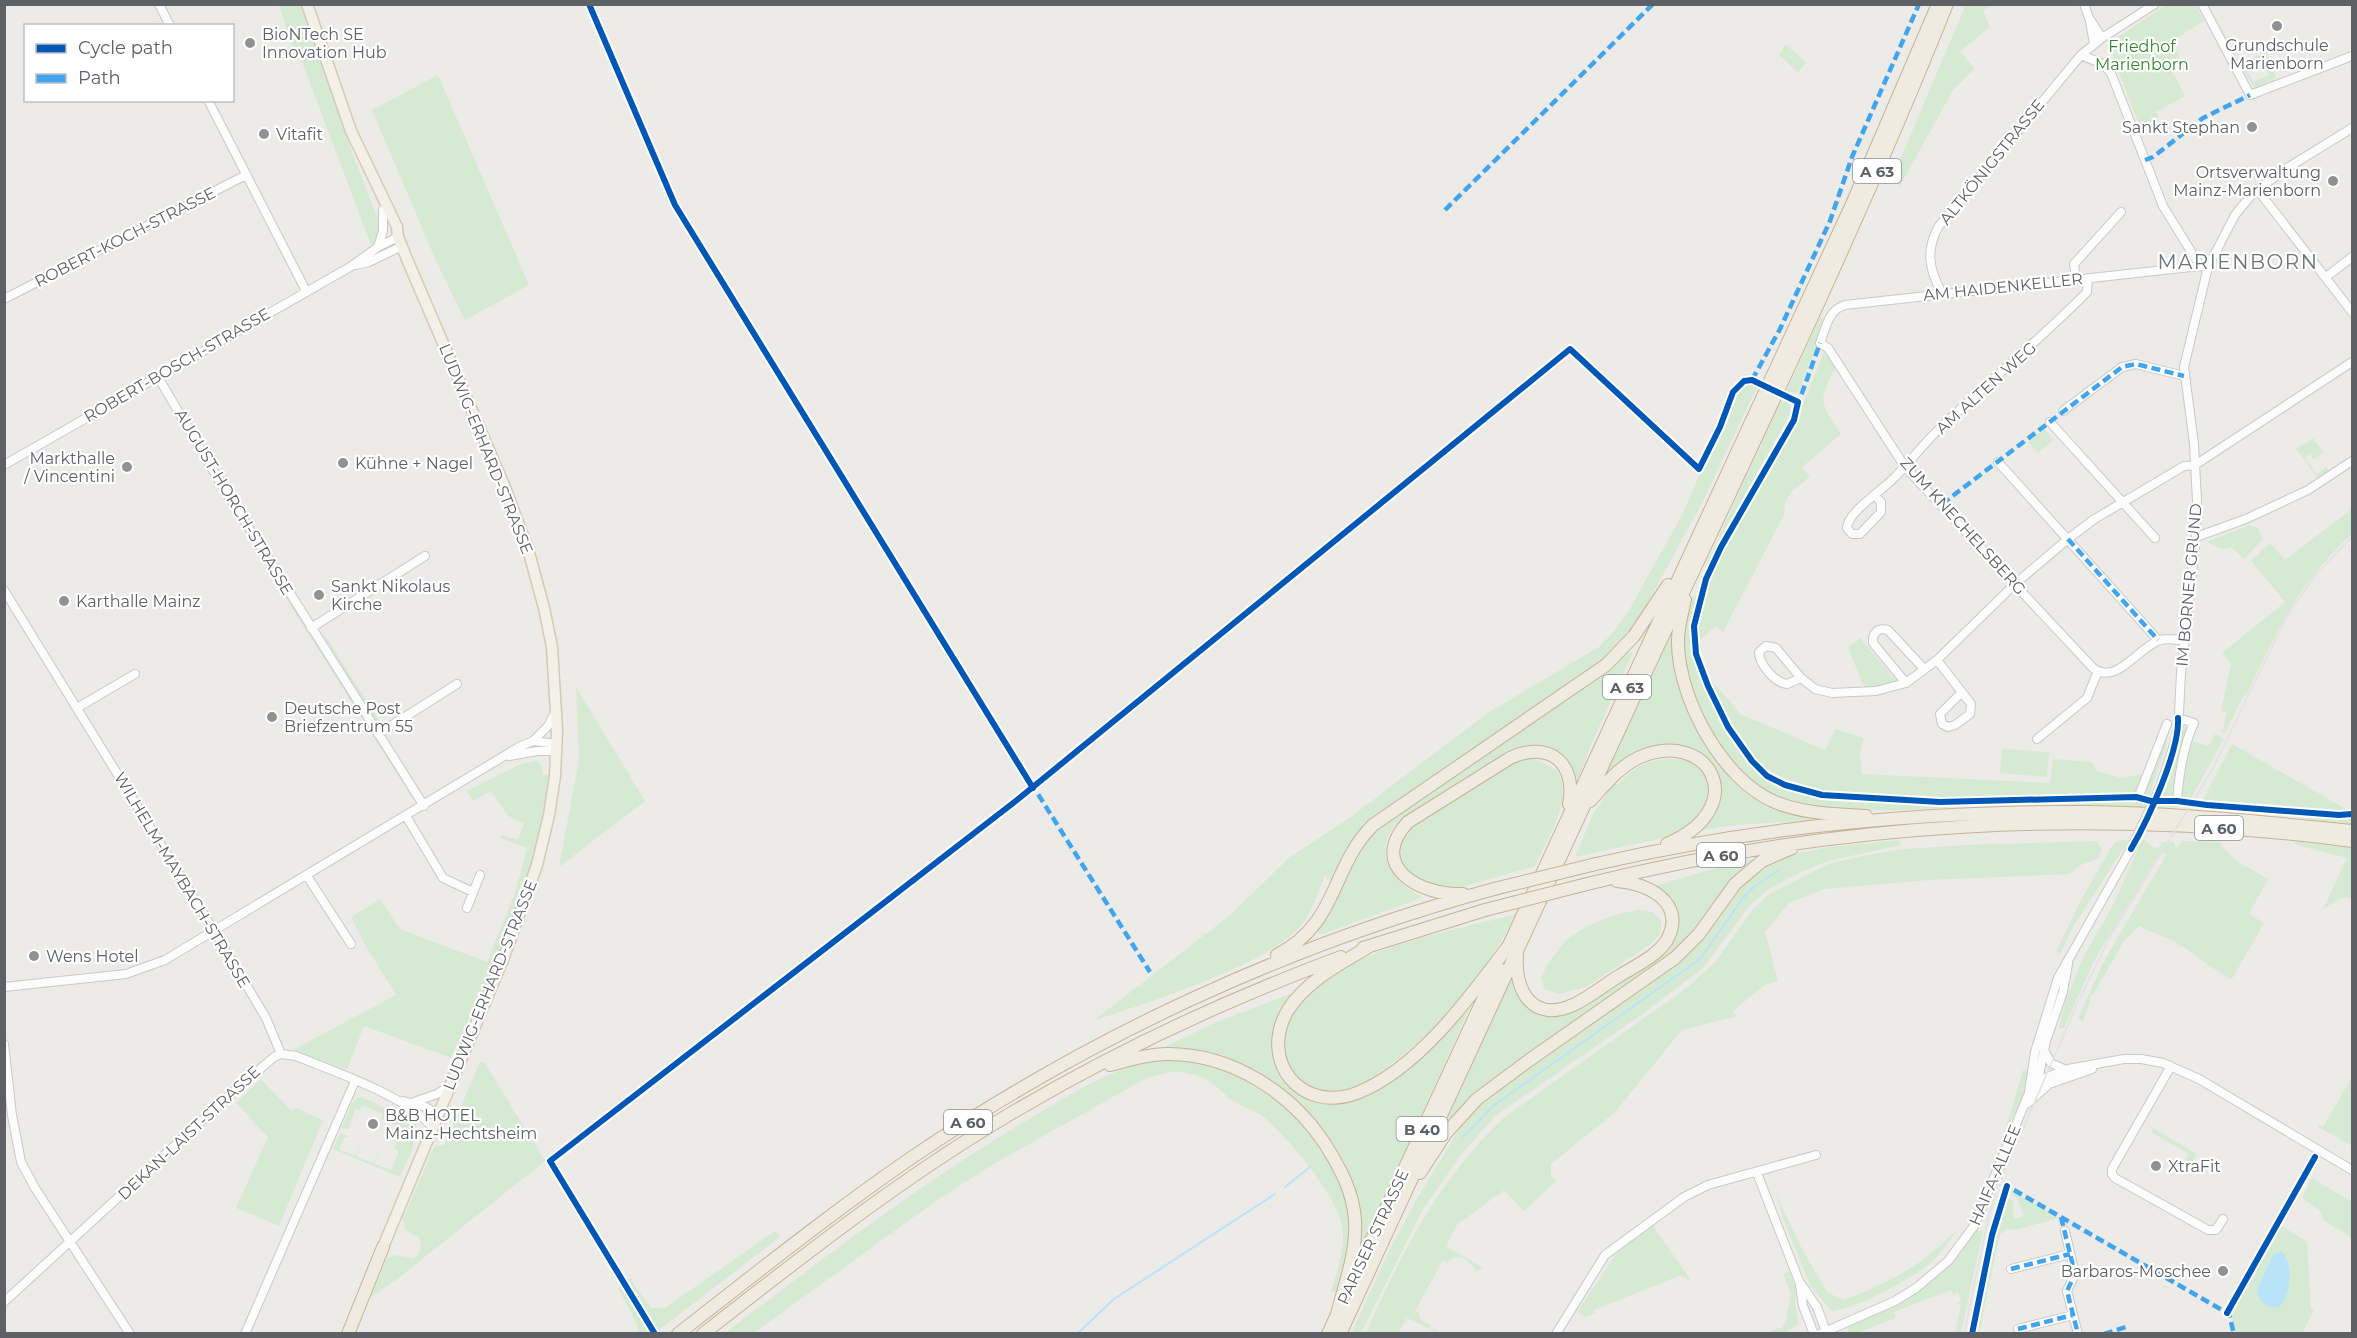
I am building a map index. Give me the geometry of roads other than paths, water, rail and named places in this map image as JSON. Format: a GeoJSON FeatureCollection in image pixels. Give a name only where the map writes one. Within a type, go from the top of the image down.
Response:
{"type":"FeatureCollection","features":[{"type":"Feature","properties":{"kind":"highway","name":"A 63"},"geometry":{"type":"LineString","coordinates":[[1513,945],[1583,808],[1852,204],[1938,4]]}},
{"type":"Feature","properties":{"kind":"highway","name":"A 63"},"geometry":{"type":"LineString","coordinates":[[1400,1201],[1566,820],[1860,210],[1947,4]]}},
{"type":"Feature","properties":{"kind":"highway"},"geometry":{"type":"LineString","coordinates":[[1693,559],[1679,625],[1679,660],[1696,710],[1726,764],[1743,782],[1759,794],[1776,802],[1817,812],[1897,819]]}},
{"type":"Feature","properties":{"kind":"highway"},"geometry":{"type":"LineString","coordinates":[[1211,990],[1282,952],[1310,931],[1327,907],[1352,851],[1379,819],[1606,665],[1634,636],[1693,559]]}},
{"type":"Feature","properties":{"kind":"highway"},"geometry":{"type":"LineString","coordinates":[[1476,894],[1440,894],[1420,887],[1404,877],[1398,868],[1394,849],[1398,834],[1408,822],[1510,758],[1521,753],[1539,750],[1551,755],[1564,765],[1568,773],[1571,788],[1566,820]]}},
{"type":"Feature","properties":{"kind":"highway"},"geometry":{"type":"LineString","coordinates":[[1583,808],[1618,772],[1638,758],[1658,752],[1671,752],[1699,759],[1710,770],[1716,788],[1711,809],[1694,830],[1649,852]]}},
{"type":"Feature","properties":{"kind":"highway","name":"A 60"},"geometry":{"type":"LineString","coordinates":[[678,1334],[831,1215],[912,1158],[1060,1066],[1211,990],[1334,939],[1476,894],[1649,852],[1750,834],[1897,819],[1981,814],[2087,812],[2238,819],[2352,831]]}},
{"type":"Feature","properties":{"kind":"highway","name":"A 60"},"geometry":{"type":"LineString","coordinates":[[703,1334],[904,1184],[1006,1116],[1072,1079],[1204,1012],[1266,985],[1370,946],[1485,910],[1591,883],[1754,848],[1849,836],[1978,826],[2085,823],[2239,829],[2352,841]]}},
{"type":"Feature","properties":{"kind":"highway"},"geometry":{"type":"LineString","coordinates":[[1400,1201],[1446,1133],[1477,1099],[1675,958],[1692,943],[1719,904],[1750,870],[1784,850],[1849,836]]}},
{"type":"Feature","properties":{"kind":"highway"},"geometry":{"type":"LineString","coordinates":[[1513,945],[1520,988],[1537,1006],[1556,1010],[1574,1005],[1664,945],[1672,921],[1672,911],[1662,897],[1640,885],[1625,881],[1591,883]]}},
{"type":"Feature","properties":{"kind":"highway"},"geometry":{"type":"LineString","coordinates":[[1370,946],[1332,969],[1306,989],[1289,1010],[1281,1027],[1277,1046],[1280,1064],[1296,1084],[1316,1095],[1339,1097],[1354,1094],[1390,1074],[1441,1029],[1513,945]]}},
{"type":"Feature","properties":{"kind":"highway","name":"PARISER STRASSE"},"geometry":{"type":"LineString","coordinates":[[1328,1334],[1513,945]]}},
{"type":"Feature","properties":{"kind":"highway"},"geometry":{"type":"LineString","coordinates":[[1072,1079],[1148,1055],[1183,1055],[1228,1066],[1266,1085],[1286,1100],[1320,1137],[1344,1176],[1352,1197],[1356,1238],[1337,1314]]}},
{"type":"Feature","properties":{"kind":"highway","name":"PARISER STRASSE"},"geometry":{"type":"LineString","coordinates":[[1340,1334],[1400,1201]]}},
{"type":"Feature","properties":{"kind":"highway"},"geometry":{"type":"LineString","coordinates":[[350,1334],[355,1312],[383,1248]]}},
{"type":"Feature","properties":{"kind":"main road","name":"LUDWIG-ERHARD-STRASSE"},"geometry":{"type":"LineString","coordinates":[[307,4],[340,103],[370,172],[381,189],[397,227],[400,242],[504,485],[528,549],[548,627],[557,708],[556,748],[549,815],[537,865],[515,931],[383,1248]]}},
{"type":"Feature","properties":{"kind":"main road","name":"LUDWIG-ERHARD-STRASSE"},"geometry":{"type":"LineString","coordinates":[[370,172],[374,191],[390,228],[400,242]]}},
{"type":"Feature","properties":{"kind":"street"},"geometry":{"type":"LineString","coordinates":[[159,4],[169,24]]}},
{"type":"Feature","properties":{"kind":"street"},"geometry":{"type":"LineString","coordinates":[[2084,4],[2094,44]]}},
{"type":"Feature","properties":{"kind":"street","name":"ALTKÖNIGSTRASSE"},"geometry":{"type":"LineString","coordinates":[[1942,293],[1930,264],[1930,245],[1935,232],[2081,55],[2102,38],[2155,4]]}},
{"type":"Feature","properties":{"kind":"street"},"geometry":{"type":"LineString","coordinates":[[2202,4],[2250,95],[2352,56]]}},
{"type":"Feature","properties":{"kind":"street"},"geometry":{"type":"LineString","coordinates":[[2089,18],[2102,38]]}},
{"type":"Feature","properties":{"kind":"street"},"geometry":{"type":"LineString","coordinates":[[2081,55],[2103,63],[2111,73],[2163,206],[2204,267]]}},
{"type":"Feature","properties":{"kind":"street"},"geometry":{"type":"LineString","coordinates":[[209,102],[306,291]]}},
{"type":"Feature","properties":{"kind":"street","name":"IM BORNER GRUND"},"geometry":{"type":"LineString","coordinates":[[2069,961],[2131,849],[2159,790],[2178,733],[2196,537],[2195,465],[2184,376],[2188,344],[2204,267],[2235,215],[2257,189],[2352,128]]}},
{"type":"Feature","properties":{"kind":"street","name":"ROBERT-KOCH-STRASSE"},"geometry":{"type":"LineString","coordinates":[[4,299],[246,175]]}},
{"type":"Feature","properties":{"kind":"street"},"geometry":{"type":"LineString","coordinates":[[2257,189],[2352,312]]}},
{"type":"Feature","properties":{"kind":"street"},"geometry":{"type":"LineString","coordinates":[[378,247],[382,236],[383,210]]}},
{"type":"Feature","properties":{"kind":"street"},"geometry":{"type":"LineString","coordinates":[[2076,279],[2074,264],[2121,212]]}},
{"type":"Feature","properties":{"kind":"street","name":"ROBERT-BOSCH-STRASSE"},"geometry":{"type":"LineString","coordinates":[[4,465],[350,267],[378,247],[400,242]]}},
{"type":"Feature","properties":{"kind":"street","name":"ROBERT-BOSCH-STRASSE"},"geometry":{"type":"LineString","coordinates":[[350,267],[369,262],[400,242]]}},
{"type":"Feature","properties":{"kind":"street"},"geometry":{"type":"LineString","coordinates":[[2326,277],[2352,257]]}},
{"type":"Feature","properties":{"kind":"street","name":"AM HAIDENKELLER"},"geometry":{"type":"LineString","coordinates":[[1820,343],[1830,317],[1838,307],[1942,293],[2204,267]]}},
{"type":"Feature","properties":{"kind":"street","name":"AM ALTEN WEG"},"geometry":{"type":"LineString","coordinates":[[1874,495],[1881,502],[1881,512],[1860,534],[1852,534],[1847,528],[1849,520],[1874,495],[1905,467],[1936,433],[2048,332],[2087,292],[2088,278]]}},
{"type":"Feature","properties":{"kind":"street","name":"ZUM KNECHELSBERG"},"geometry":{"type":"LineString","coordinates":[[1820,343],[1828,348],[1905,467],[2098,671]]}},
{"type":"Feature","properties":{"kind":"street"},"geometry":{"type":"LineString","coordinates":[[1801,678],[1787,684],[1778,681],[1760,660],[1761,649],[1766,646],[1776,648],[1801,678],[1815,689],[1832,693],[1876,691],[1906,683],[1937,660],[2015,584],[2093,520],[2184,466],[2195,465],[2352,362]]}},
{"type":"Feature","properties":{"kind":"street"},"geometry":{"type":"LineString","coordinates":[[2063,411],[2122,367],[2136,364],[2184,376]]}},
{"type":"Feature","properties":{"kind":"street","name":"AUGUST-HORCH-STRASSE"},"geometry":{"type":"LineString","coordinates":[[158,376],[217,477],[424,806]]}},
{"type":"Feature","properties":{"kind":"street"},"geometry":{"type":"LineString","coordinates":[[2050,422],[2155,538]]}},
{"type":"Feature","properties":{"kind":"street"},"geometry":{"type":"LineString","coordinates":[[2196,537],[2246,519],[2308,490],[2352,461]]}},
{"type":"Feature","properties":{"kind":"street"},"geometry":{"type":"LineString","coordinates":[[1998,462],[2158,640]]}},
{"type":"Feature","properties":{"kind":"street"},"geometry":{"type":"LineString","coordinates":[[311,628],[425,556]]}},
{"type":"Feature","properties":{"kind":"street","name":"WILHELM-MAYBACH-STRASSE"},"geometry":{"type":"LineString","coordinates":[[4,590],[266,1018],[281,1054]]}},
{"type":"Feature","properties":{"kind":"street"},"geometry":{"type":"LineString","coordinates":[[1906,683],[1873,643],[1874,634],[1878,630],[1888,630],[1924,669]]}},
{"type":"Feature","properties":{"kind":"street"},"geometry":{"type":"LineString","coordinates":[[2037,739],[2087,698],[2098,671],[2111,672],[2120,668],[2158,640],[2186,641]]}},
{"type":"Feature","properties":{"kind":"street"},"geometry":{"type":"LineString","coordinates":[[1937,660],[1962,692]]}},
{"type":"Feature","properties":{"kind":"street"},"geometry":{"type":"LineString","coordinates":[[77,708],[135,674]]}},
{"type":"Feature","properties":{"kind":"street"},"geometry":{"type":"LineString","coordinates":[[378,734],[457,684]]}},
{"type":"Feature","properties":{"kind":"street"},"geometry":{"type":"LineString","coordinates":[[4,987],[126,974],[165,960],[501,760],[519,747],[533,741],[548,726],[557,708]]}},
{"type":"Feature","properties":{"kind":"street"},"geometry":{"type":"LineString","coordinates":[[2167,724],[2138,798],[2151,801],[2177,801],[2188,738],[2194,723],[2178,718]]}},
{"type":"Feature","properties":{"kind":"street"},"geometry":{"type":"LineString","coordinates":[[533,741],[556,748]]}},
{"type":"Feature","properties":{"kind":"street"},"geometry":{"type":"LineString","coordinates":[[501,760],[528,752],[556,748]]}},
{"type":"Feature","properties":{"kind":"street"},"geometry":{"type":"LineString","coordinates":[[406,816],[443,878],[473,892]]}},
{"type":"Feature","properties":{"kind":"street"},"geometry":{"type":"LineString","coordinates":[[467,908],[480,875]]}},
{"type":"Feature","properties":{"kind":"street"},"geometry":{"type":"LineString","coordinates":[[307,876],[351,944]]}},
{"type":"Feature","properties":{"kind":"street"},"geometry":{"type":"LineString","coordinates":[[2030,1096],[2041,1079],[2044,1051],[2063,992],[2069,961]]}},
{"type":"Feature","properties":{"kind":"street"},"geometry":{"type":"LineString","coordinates":[[2030,1096],[2033,1061],[2053,989],[2069,961]]}},
{"type":"Feature","properties":{"kind":"street"},"geometry":{"type":"LineString","coordinates":[[4,1044],[13,1124],[21,1162],[35,1188],[130,1334]]}},
{"type":"Feature","properties":{"kind":"street"},"geometry":{"type":"LineString","coordinates":[[2044,1051],[2051,1063],[2066,1070]]}},
{"type":"Feature","properties":{"kind":"street"},"geometry":{"type":"LineString","coordinates":[[281,1054],[296,1056],[400,1100],[421,1115],[433,1128]]}},
{"type":"Feature","properties":{"kind":"street","name":"DEKAN-LAIST-STRASSE"},"geometry":{"type":"LineString","coordinates":[[4,1302],[269,1059],[281,1054]]}},
{"type":"Feature","properties":{"kind":"street","name":"HAIFA-ALLEE"},"geometry":{"type":"LineString","coordinates":[[2041,1079],[2066,1070],[2106,1062],[2142,1059],[2171,1066],[2199,1079],[2352,1170]]}},
{"type":"Feature","properties":{"kind":"street"},"geometry":{"type":"LineString","coordinates":[[2033,1061],[2041,1079]]}},
{"type":"Feature","properties":{"kind":"street","name":"HAIFA-ALLEE"},"geometry":{"type":"LineString","coordinates":[[1824,1333],[1895,1301],[1916,1288],[1948,1261],[1974,1226],[2030,1096],[2056,1081],[2080,1074],[2106,1062]]}},
{"type":"Feature","properties":{"kind":"street"},"geometry":{"type":"LineString","coordinates":[[2171,1066],[2112,1169],[2112,1174],[2115,1178],[2208,1230],[2216,1230],[2223,1219]]}},
{"type":"Feature","properties":{"kind":"street"},"geometry":{"type":"LineString","coordinates":[[2041,1079],[2056,1081]]}},
{"type":"Feature","properties":{"kind":"street"},"geometry":{"type":"LineString","coordinates":[[245,1334],[355,1081]]}},
{"type":"Feature","properties":{"kind":"street"},"geometry":{"type":"LineString","coordinates":[[414,1102],[437,1094],[451,1085]]}},
{"type":"Feature","properties":{"kind":"street"},"geometry":{"type":"LineString","coordinates":[[400,1100],[414,1102],[438,1115]]}},
{"type":"Feature","properties":{"kind":"street"},"geometry":{"type":"LineString","coordinates":[[1556,1334],[1597,1265],[1615,1245],[1694,1190],[1816,1155]]}},
{"type":"Feature","properties":{"kind":"street"},"geometry":{"type":"LineString","coordinates":[[1757,1173],[1799,1281],[1803,1305],[1814,1334]]}},
{"type":"Feature","properties":{"kind":"street"},"geometry":{"type":"LineString","coordinates":[[2064,1231],[2075,1274],[2067,1291],[2078,1334]]}},
{"type":"Feature","properties":{"kind":"street"},"geometry":{"type":"LineString","coordinates":[[2011,1269],[2070,1254]]}},
{"type":"Feature","properties":{"kind":"street"},"geometry":{"type":"LineString","coordinates":[[1799,1281],[1818,1307],[1824,1333]]}},
{"type":"Feature","properties":{"kind":"street"},"geometry":{"type":"LineString","coordinates":[[2018,1329],[2073,1315]]}},
{"type":"Feature","properties":{"kind":"water"},"geometry":{"type":"Polygon","coordinates":[[[2281,1251],[2290,1270],[2289,1288],[2279,1307],[2270,1308],[2260,1300],[2257,1289],[2273,1254],[2281,1251]]]}},
{"type":"Feature","properties":{"kind":"waterway"},"geometry":{"type":"LineString","coordinates":[[1463,1137],[1493,1106],[1700,959],[1743,898],[1755,886],[1778,871]]}},
{"type":"Feature","properties":{"kind":"waterway"},"geometry":{"type":"LineString","coordinates":[[1285,1187],[1310,1167]]}},
{"type":"Feature","properties":{"kind":"waterway"},"geometry":{"type":"LineString","coordinates":[[1077,1334],[1114,1299],[1275,1194]]}},
{"type":"Feature","properties":{"kind":"tram line"},"geometry":{"type":"LineString","coordinates":[[1964,1334],[1988,1219],[1997,1189],[2078,1002],[2111,935],[2212,770],[2287,616],[2317,573],[2352,537]]}},
{"type":"Feature","properties":{"kind":"place","name":"Grundschule Marienborn"},"geometry":{"type":"Point","coordinates":[2277,26]}},
{"type":"Feature","properties":{"kind":"place","name":"BioNTech SE Innovation Hub"},"geometry":{"type":"Point","coordinates":[250,43]}},
{"type":"Feature","properties":{"kind":"place","name":"Sankt Stephan"},"geometry":{"type":"Point","coordinates":[2252,127]}},
{"type":"Feature","properties":{"kind":"place","name":"Vitafit"},"geometry":{"type":"Point","coordinates":[264,134]}},
{"type":"Feature","properties":{"kind":"place","name":"Ortsverwaltung Mainz-Marienborn"},"geometry":{"type":"Point","coordinates":[2333,181]}},
{"type":"Feature","properties":{"kind":"place","name":"Kühne + Nagel"},"geometry":{"type":"Point","coordinates":[343,463]}},
{"type":"Feature","properties":{"kind":"place","name":"Markthalle / Vincentini"},"geometry":{"type":"Point","coordinates":[127,467]}},
{"type":"Feature","properties":{"kind":"place","name":"Sankt Nikolaus Kirche"},"geometry":{"type":"Point","coordinates":[319,595]}},
{"type":"Feature","properties":{"kind":"place","name":"Karthalle Mainz"},"geometry":{"type":"Point","coordinates":[64,601]}},
{"type":"Feature","properties":{"kind":"place","name":"Deutsche Post Briefzentrum 55"},"geometry":{"type":"Point","coordinates":[272,717]}},
{"type":"Feature","properties":{"kind":"place","name":"Wens Hotel"},"geometry":{"type":"Point","coordinates":[34,956]}},
{"type":"Feature","properties":{"kind":"place","name":"B&B HOTEL Mainz-Hechtsheim"},"geometry":{"type":"Point","coordinates":[373,1124]}},
{"type":"Feature","properties":{"kind":"place","name":"XtraFit"},"geometry":{"type":"Point","coordinates":[2156,1166]}},
{"type":"Feature","properties":{"kind":"place","name":"Barbaros-Moschee"},"geometry":{"type":"Point","coordinates":[2223,1271]}},
{"type":"Feature","properties":{"kind":"district","name":"MARIENBORN"},"geometry":{"type":"Point","coordinates":[2238,262]}},
{"type":"Feature","properties":{"kind":"park label","name":"Friedhof Marienborn"},"geometry":{"type":"Point","coordinates":[2142,55]}}]}
